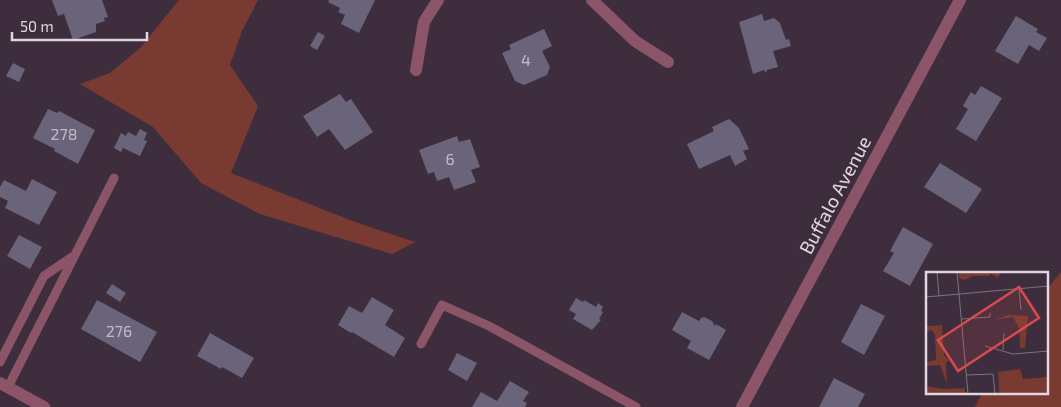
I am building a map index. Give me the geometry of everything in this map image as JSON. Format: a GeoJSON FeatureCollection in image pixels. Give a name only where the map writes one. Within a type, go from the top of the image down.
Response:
{"type":"FeatureCollection","features":[{"type":"Feature","properties":{"kind":"street"},"geometry":{"type":"LineString","coordinates":[[416,70],[424,22],[438,0]]}},
{"type":"Feature","properties":{"kind":"street"},"geometry":{"type":"LineString","coordinates":[[592,0],[635,41],[668,62]]}},
{"type":"Feature","properties":{"kind":"street","name":"Buffalo Avenue"},"geometry":{"type":"LineString","coordinates":[[742,407],[960,0]]}},
{"type":"Feature","properties":{"kind":"street"},"geometry":{"type":"LineString","coordinates":[[4,385],[44,407]]}},
{"type":"Feature","properties":{"kind":"lane"},"geometry":{"type":"LineString","coordinates":[[4,385],[114,178]]}},
{"type":"Feature","properties":{"kind":"lane"},"geometry":{"type":"LineString","coordinates":[[0,362],[44,276],[74,255]]}},
{"type":"Feature","properties":{"kind":"lane"},"geometry":{"type":"LineString","coordinates":[[421,344],[442,305],[489,326],[636,407]]}},
{"type":"Feature","properties":{"kind":"shaded area"},"geometry":{"type":"Polygon","coordinates":[[[179,0],[258,0],[242,31],[230,65],[258,106],[231,173],[355,222],[415,242],[392,254],[260,214],[201,183],[153,127],[80,84],[110,73],[140,48],[179,0]]]}},
{"type":"Feature","properties":{"kind":"shaded area"},"geometry":{"type":"Polygon","coordinates":[[[1061,272],[1061,407],[975,407],[982,394],[1048,394],[1048,288],[1061,272]]]}},
{"type":"Feature","properties":{"kind":"building"},"geometry":{"type":"Polygon","coordinates":[[[52,0],[102,0],[108,17],[104,18],[105,21],[96,24],[96,32],[73,40],[64,14],[58,16],[52,0]]]}},
{"type":"Feature","properties":{"kind":"building"},"geometry":{"type":"Polygon","coordinates":[[[329,0],[375,0],[359,33],[341,24],[345,15],[338,12],[340,8],[328,2],[329,0]]]}},
{"type":"Feature","properties":{"kind":"building"},"geometry":{"type":"Polygon","coordinates":[[[762,14],[764,21],[774,18],[780,23],[786,40],[789,39],[791,46],[773,51],[778,67],[767,70],[766,73],[764,70],[753,74],[739,22],[762,14]]]}},
{"type":"Feature","properties":{"kind":"building"},"geometry":{"type":"Polygon","coordinates":[[[1016,16],[1038,29],[1036,32],[1047,38],[1039,51],[1029,45],[1018,64],[995,51],[1016,16]]]}},
{"type":"Feature","properties":{"kind":"building"},"geometry":{"type":"Polygon","coordinates":[[[544,29],[552,46],[542,51],[550,67],[547,75],[524,85],[515,81],[502,53],[511,49],[509,45],[544,29]]]}},
{"type":"Feature","properties":{"kind":"building"},"geometry":{"type":"Polygon","coordinates":[[[318,32],[325,36],[317,50],[310,46],[318,32]]]}},
{"type":"Feature","properties":{"kind":"building"},"geometry":{"type":"Polygon","coordinates":[[[13,63],[25,69],[19,82],[6,76],[13,63]]]}},
{"type":"Feature","properties":{"kind":"building"},"geometry":{"type":"Polygon","coordinates":[[[981,86],[1002,98],[976,141],[956,129],[968,109],[963,106],[971,92],[975,95],[981,86]]]}},
{"type":"Feature","properties":{"kind":"building"},"geometry":{"type":"Polygon","coordinates":[[[340,94],[346,102],[351,99],[373,132],[345,150],[329,129],[317,137],[303,116],[340,94]]]}},
{"type":"Feature","properties":{"kind":"building"},"geometry":{"type":"Polygon","coordinates":[[[48,109],[57,113],[59,111],[95,130],[78,164],[33,138],[48,109]]]}},
{"type":"Feature","properties":{"kind":"building"},"geometry":{"type":"Polygon","coordinates":[[[729,119],[739,128],[749,149],[743,151],[747,159],[735,166],[730,155],[699,169],[687,144],[714,131],[712,127],[729,119]]]}},
{"type":"Feature","properties":{"kind":"building"},"geometry":{"type":"Polygon","coordinates":[[[140,129],[147,133],[144,140],[147,141],[140,156],[123,148],[121,152],[114,148],[121,133],[126,136],[128,132],[136,136],[140,129]]]}},
{"type":"Feature","properties":{"kind":"building"},"geometry":{"type":"Polygon","coordinates":[[[457,136],[459,142],[470,139],[480,167],[471,170],[476,182],[454,190],[449,177],[437,181],[434,172],[428,174],[419,150],[457,136]]]}},
{"type":"Feature","properties":{"kind":"building"},"geometry":{"type":"Polygon","coordinates":[[[940,163],[982,189],[966,213],[924,187],[940,163]]]}},
{"type":"Feature","properties":{"kind":"building"},"geometry":{"type":"Polygon","coordinates":[[[32,179],[57,192],[39,225],[5,208],[8,201],[0,197],[0,187],[4,180],[26,191],[32,179]]]}},
{"type":"Feature","properties":{"kind":"building"},"geometry":{"type":"Polygon","coordinates":[[[903,227],[933,244],[910,286],[883,271],[894,253],[890,251],[903,227]]]}},
{"type":"Feature","properties":{"kind":"building"},"geometry":{"type":"Polygon","coordinates":[[[19,235],[42,247],[30,269],[7,256],[19,235]]]}},
{"type":"Feature","properties":{"kind":"building"},"geometry":{"type":"Polygon","coordinates":[[[112,284],[126,293],[120,302],[106,293],[112,284]]]}},
{"type":"Feature","properties":{"kind":"building"},"geometry":{"type":"Polygon","coordinates":[[[372,297],[394,310],[385,325],[405,338],[394,357],[338,325],[349,306],[362,313],[372,297]]]}},
{"type":"Feature","properties":{"kind":"building"},"geometry":{"type":"Polygon","coordinates":[[[576,298],[596,307],[598,303],[603,307],[601,311],[603,312],[599,319],[601,320],[592,330],[573,319],[576,314],[569,310],[576,298]]]}},
{"type":"Feature","properties":{"kind":"building"},"geometry":{"type":"Polygon","coordinates":[[[97,300],[157,332],[140,362],[81,329],[97,300]]]}},
{"type":"Feature","properties":{"kind":"building"},"geometry":{"type":"Polygon","coordinates":[[[861,304],[885,316],[864,355],[841,342],[861,304]]]}},
{"type":"Feature","properties":{"kind":"building"},"geometry":{"type":"Polygon","coordinates":[[[682,312],[699,321],[704,317],[712,321],[715,326],[716,324],[726,330],[709,360],[687,348],[691,341],[672,330],[682,312]]]}},
{"type":"Feature","properties":{"kind":"building"},"geometry":{"type":"Polygon","coordinates":[[[210,333],[254,358],[242,378],[197,356],[210,333]]]}},
{"type":"Feature","properties":{"kind":"building"},"geometry":{"type":"Polygon","coordinates":[[[457,353],[477,363],[467,381],[448,370],[457,353]]]}},
{"type":"Feature","properties":{"kind":"building"},"geometry":{"type":"Polygon","coordinates":[[[834,378],[865,394],[858,407],[819,407],[834,378]]]}},
{"type":"Feature","properties":{"kind":"building"},"geometry":{"type":"Polygon","coordinates":[[[510,381],[529,392],[523,401],[527,403],[525,407],[472,407],[481,392],[497,401],[510,381]]]}}]}
